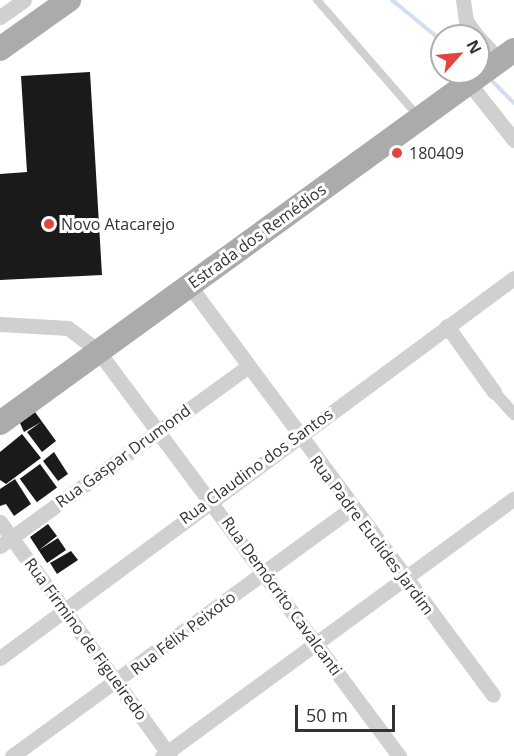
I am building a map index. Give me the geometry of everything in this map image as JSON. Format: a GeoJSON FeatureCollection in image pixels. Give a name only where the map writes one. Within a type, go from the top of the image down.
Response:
{"type":"FeatureCollection","features":[{"type":"Feature","properties":{"kind":"main road"},"geometry":{"type":"LineString","coordinates":[[0,49],[69,0]]}},
{"type":"Feature","properties":{"kind":"main road","name":"Estrada dos Remédios"},"geometry":{"type":"LineString","coordinates":[[0,423],[467,84]]}},
{"type":"Feature","properties":{"kind":"street"},"geometry":{"type":"LineString","coordinates":[[0,17],[24,0]]}},
{"type":"Feature","properties":{"kind":"street"},"geometry":{"type":"LineString","coordinates":[[464,0],[468,24]]}},
{"type":"Feature","properties":{"kind":"street"},"geometry":{"type":"LineString","coordinates":[[490,48],[502,59]]}},
{"type":"Feature","properties":{"kind":"street"},"geometry":{"type":"LineString","coordinates":[[472,84],[514,140]]}},
{"type":"Feature","properties":{"kind":"street","name":"Rua Claudino dos Santos"},"geometry":{"type":"LineString","coordinates":[[0,658],[210,498],[514,278]]}},
{"type":"Feature","properties":{"kind":"street","name":"Rua Padre Euclides Jardim"},"geometry":{"type":"LineString","coordinates":[[189,285],[246,368],[493,695]]}},
{"type":"Feature","properties":{"kind":"street","name":"Rua Demócrito Cavalcanti"},"geometry":{"type":"LineString","coordinates":[[0,324],[68,328],[98,351],[210,498],[399,756]]}},
{"type":"Feature","properties":{"kind":"street"},"geometry":{"type":"LineString","coordinates":[[447,326],[494,392],[514,414]]}},
{"type":"Feature","properties":{"kind":"street","name":"Rua Gaspar Drumond"},"geometry":{"type":"LineString","coordinates":[[6,541],[246,368]]}},
{"type":"Feature","properties":{"kind":"street"},"geometry":{"type":"LineString","coordinates":[[167,755],[315,641],[514,498]]}},
{"type":"Feature","properties":{"kind":"street","name":"Rua Félix Peixoto"},"geometry":{"type":"LineString","coordinates":[[12,756],[118,681],[352,508]]}},
{"type":"Feature","properties":{"kind":"street","name":"Rua Firmino de Figueiredo"},"geometry":{"type":"LineString","coordinates":[[0,522],[6,541],[64,610],[118,681],[167,755]]}},
{"type":"Feature","properties":{"kind":"lane"},"geometry":{"type":"LineString","coordinates":[[317,0],[420,118]]}},
{"type":"Feature","properties":{"kind":"building","name":"Novo Atacarejo"},"geometry":{"type":"Polygon","coordinates":[[[90,72],[102,275],[0,280],[0,174],[27,172],[21,76],[90,72]]]}},
{"type":"Feature","properties":{"kind":"building"},"geometry":{"type":"Polygon","coordinates":[[[35,412],[56,441],[42,452],[27,432],[41,422],[24,432],[20,423],[35,412]]]}},
{"type":"Feature","properties":{"kind":"building"},"geometry":{"type":"Polygon","coordinates":[[[22,434],[41,458],[6,484],[0,480],[0,452],[22,434]]]}},
{"type":"Feature","properties":{"kind":"building"},"geometry":{"type":"Polygon","coordinates":[[[54,452],[68,474],[58,481],[43,461],[54,452]]]}},
{"type":"Feature","properties":{"kind":"building"},"geometry":{"type":"Polygon","coordinates":[[[40,464],[57,487],[37,502],[20,479],[40,464]]]}},
{"type":"Feature","properties":{"kind":"building"},"geometry":{"type":"Polygon","coordinates":[[[15,479],[31,504],[14,516],[6,504],[0,506],[0,489],[15,479]]]}},
{"type":"Feature","properties":{"kind":"building"},"geometry":{"type":"Polygon","coordinates":[[[48,524],[57,536],[39,550],[58,538],[66,550],[47,563],[30,537],[48,524]]]}},
{"type":"Feature","properties":{"kind":"building"},"geometry":{"type":"Polygon","coordinates":[[[71,551],[78,560],[57,574],[50,563],[71,551]]]}},
{"type":"Feature","properties":{"kind":"waterway"},"geometry":{"type":"LineString","coordinates":[[392,0],[430,31]]}},
{"type":"Feature","properties":{"kind":"waterway"},"geometry":{"type":"LineString","coordinates":[[490,79],[514,103]]}},
{"type":"Feature","properties":{"kind":"place","name":"180409"},"geometry":{"type":"Point","coordinates":[397,153]}},
{"type":"Feature","properties":{"kind":"place","name":"Novo Atacarejo"},"geometry":{"type":"Point","coordinates":[49,224]}}]}
